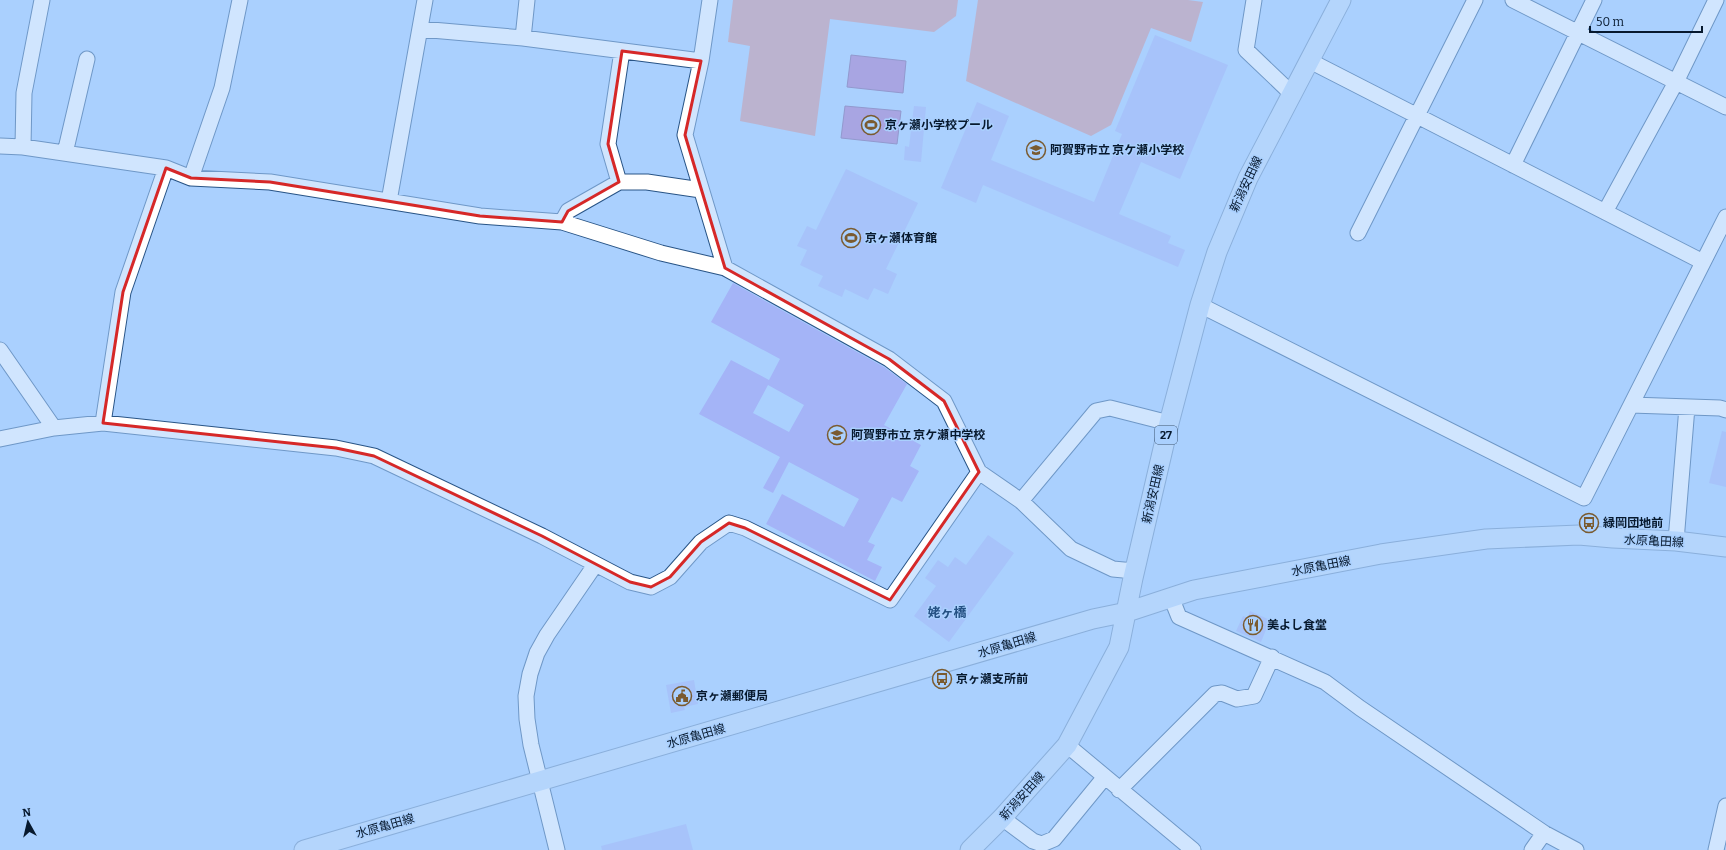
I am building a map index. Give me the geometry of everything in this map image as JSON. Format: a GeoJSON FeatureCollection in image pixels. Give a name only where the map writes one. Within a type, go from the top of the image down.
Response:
{"type":"FeatureCollection","features":[{"type":"Feature","properties":{"kind":"main road","name":"新潟安田線"},"geometry":{"type":"LineString","coordinates":[[970,850],[1002,818],[1067,745],[1119,647],[1134,571],[1169,423],[1200,305],[1217,252],[1248,178],[1308,60],[1341,0]]}},
{"type":"Feature","properties":{"kind":"main road","name":"水原亀田線"},"geometry":{"type":"LineString","coordinates":[[304,850],[1093,619],[1127,612],[1194,590],[1442,544],[1486,539],[1579,535],[1676,541],[1726,547]]}},
{"type":"Feature","properties":{"kind":"street"},"geometry":{"type":"LineString","coordinates":[[22,147],[24,93],[42,0]]}},
{"type":"Feature","properties":{"kind":"street"},"geometry":{"type":"LineString","coordinates":[[191,178],[222,88],[240,0]]}},
{"type":"Feature","properties":{"kind":"street"},"geometry":{"type":"LineString","coordinates":[[389,201],[424,0]]}},
{"type":"Feature","properties":{"kind":"street"},"geometry":{"type":"LineString","coordinates":[[523,38],[527,0]]}},
{"type":"Feature","properties":{"kind":"street"},"geometry":{"type":"LineString","coordinates":[[710,0],[701,61],[685,135],[725,268]]}},
{"type":"Feature","properties":{"kind":"street"},"geometry":{"type":"LineString","coordinates":[[1254,0],[1246,50],[1291,93]]}},
{"type":"Feature","properties":{"kind":"street"},"geometry":{"type":"LineString","coordinates":[[1358,233],[1475,0]]}},
{"type":"Feature","properties":{"kind":"street"},"geometry":{"type":"LineString","coordinates":[[1512,0],[1726,106]]}},
{"type":"Feature","properties":{"kind":"street"},"geometry":{"type":"LineString","coordinates":[[1513,165],[1594,0]]}},
{"type":"Feature","properties":{"kind":"street"},"geometry":{"type":"LineString","coordinates":[[1606,212],[1676,82],[1716,0]]}},
{"type":"Feature","properties":{"kind":"street"},"geometry":{"type":"LineString","coordinates":[[420,29],[523,38],[701,61]]}},
{"type":"Feature","properties":{"kind":"street"},"geometry":{"type":"LineString","coordinates":[[619,182],[608,144],[622,51]]}},
{"type":"Feature","properties":{"kind":"street"},"geometry":{"type":"LineString","coordinates":[[65,153],[87,59]]}},
{"type":"Feature","properties":{"kind":"street"},"geometry":{"type":"LineString","coordinates":[[1308,60],[1703,262]]}},
{"type":"Feature","properties":{"kind":"street"},"geometry":{"type":"LineString","coordinates":[[0,146],[22,147],[166,168],[191,178],[270,182],[480,216],[562,222],[661,253],[725,268],[889,359],[944,400],[979,472],[1021,500],[1071,549],[1113,569],[1134,571]]}},
{"type":"Feature","properties":{"kind":"street"},"geometry":{"type":"LineString","coordinates":[[103,422],[123,292],[166,168]]}},
{"type":"Feature","properties":{"kind":"street"},"geometry":{"type":"LineString","coordinates":[[562,222],[568,211],[619,182],[647,182],[702,190]]}},
{"type":"Feature","properties":{"kind":"street"},"geometry":{"type":"LineString","coordinates":[[1200,305],[1584,498],[1726,217]]}},
{"type":"Feature","properties":{"kind":"street"},"geometry":{"type":"LineString","coordinates":[[0,350],[54,428]]}},
{"type":"Feature","properties":{"kind":"street"},"geometry":{"type":"LineString","coordinates":[[1631,405],[1687,407],[1724,404]]}},
{"type":"Feature","properties":{"kind":"street"},"geometry":{"type":"LineString","coordinates":[[1676,541],[1687,407]]}},
{"type":"Feature","properties":{"kind":"street"},"geometry":{"type":"LineString","coordinates":[[1021,500],[1096,411],[1110,408],[1169,423]]}},
{"type":"Feature","properties":{"kind":"street"},"geometry":{"type":"LineString","coordinates":[[0,439],[54,428],[103,422],[336,448],[374,456],[542,536],[594,565],[630,582],[651,587],[670,577],[701,542],[729,523],[746,528],[890,600],[979,472]]}},
{"type":"Feature","properties":{"kind":"street"},"geometry":{"type":"LineString","coordinates":[[557,850],[531,745],[527,719],[526,696],[530,674],[537,653],[547,635],[594,565]]}},
{"type":"Feature","properties":{"kind":"street"},"geometry":{"type":"LineString","coordinates":[[1171,597],[1179,617],[1272,657],[1325,682],[1360,708],[1544,833],[1576,850]]}},
{"type":"Feature","properties":{"kind":"street"},"geometry":{"type":"LineString","coordinates":[[1119,790],[1214,694],[1222,693],[1237,699],[1254,696],[1272,657]]}},
{"type":"Feature","properties":{"kind":"street"},"geometry":{"type":"LineString","coordinates":[[1067,745],[1104,778],[1191,849]]}},
{"type":"Feature","properties":{"kind":"street"},"geometry":{"type":"LineString","coordinates":[[1002,818],[1033,841],[1042,844],[1054,838],[1104,778]]}},
{"type":"Feature","properties":{"kind":"street"},"geometry":{"type":"LineString","coordinates":[[1716,850],[1726,806]]}},
{"type":"Feature","properties":{"kind":"street"},"geometry":{"type":"LineString","coordinates":[[1532,850],[1544,833]]}},
{"type":"Feature","properties":{"kind":"highlighted area"},"geometry":{"type":"Polygon","coordinates":[[[622,51],[701,61],[685,135],[725,268],[889,359],[944,401],[979,472],[890,600],[745,528],[729,523],[701,542],[670,577],[651,587],[630,582],[542,536],[374,456],[336,448],[103,423],[123,292],[166,168],[191,178],[270,182],[480,216],[562,222],[568,211],[619,182],[608,144],[622,51]]]}},
{"type":"Feature","properties":{"kind":"shaded area"},"geometry":{"type":"Polygon","coordinates":[[[733,0],[958,0],[956,16],[934,32],[830,19],[815,136],[740,121],[750,46],[728,42],[733,0]]]}},
{"type":"Feature","properties":{"kind":"shaded area"},"geometry":{"type":"Polygon","coordinates":[[[978,0],[1188,0],[1203,2],[1191,42],[1151,28],[1111,125],[1091,136],[966,81],[978,0]]]}},
{"type":"Feature","properties":{"kind":"shaded area"},"geometry":{"type":"Polygon","coordinates":[[[851,55],[906,61],[903,93],[847,87],[851,55]]]}},
{"type":"Feature","properties":{"kind":"shaded area","name":"京ヶ瀬小学校プール"},"geometry":{"type":"Polygon","coordinates":[[[845,106],[901,111],[897,144],[841,138],[845,106]]]}},
{"type":"Feature","properties":{"kind":"building"},"geometry":{"type":"Polygon","coordinates":[[[1155,35],[1228,65],[1180,179],[1141,162],[1119,214],[1171,236],[1168,243],[1185,250],[1178,267],[983,185],[976,203],[941,188],[977,102],[1009,116],[991,160],[1094,202],[1122,134],[1115,131],[1155,35]]]}},
{"type":"Feature","properties":{"kind":"building"},"geometry":{"type":"Polygon","coordinates":[[[914,106],[926,107],[921,162],[904,160],[905,146],[909,147],[914,106]]]}},
{"type":"Feature","properties":{"kind":"building","name":"京ヶ瀬体育館"},"geometry":{"type":"Polygon","coordinates":[[[846,169],[918,203],[886,269],[897,274],[888,294],[874,288],[868,300],[845,289],[842,297],[818,286],[823,276],[800,265],[807,250],[797,246],[807,226],[816,230],[846,169]]]}},
{"type":"Feature","properties":{"kind":"building"},"geometry":{"type":"Polygon","coordinates":[[[733,283],[884,367],[907,384],[884,425],[921,445],[910,466],[919,471],[902,502],[892,497],[868,542],[875,545],[867,560],[882,567],[875,581],[766,524],[782,494],[844,527],[859,499],[789,462],[773,493],[763,488],[780,457],[699,414],[731,360],[769,380],[780,359],[711,322],[733,283]],[[768,385],[753,413],[789,432],[804,405],[768,385]]]}},
{"type":"Feature","properties":{"kind":"building"},"geometry":{"type":"Polygon","coordinates":[[[1722,431],[1726,432],[1726,487],[1709,483],[1722,431]]]}},
{"type":"Feature","properties":{"kind":"building"},"geometry":{"type":"Polygon","coordinates":[[[988,535],[1014,553],[949,642],[914,616],[936,586],[925,578],[938,560],[948,567],[955,557],[966,565],[988,535]]]}},
{"type":"Feature","properties":{"kind":"building","name":"美よし食堂"},"geometry":{"type":"Polygon","coordinates":[[[1250,611],[1270,620],[1261,642],[1236,631],[1243,616],[1248,618],[1250,611]]]}},
{"type":"Feature","properties":{"kind":"building"},"geometry":{"type":"Polygon","coordinates":[[[694,680],[698,704],[684,707],[685,710],[671,713],[666,685],[694,680]]]}},
{"type":"Feature","properties":{"kind":"building"},"geometry":{"type":"Polygon","coordinates":[[[686,824],[693,850],[602,850],[601,846],[686,824]]]}},
{"type":"Feature","properties":{"kind":"place","name":"京ヶ瀬小学校プール"},"geometry":{"type":"Point","coordinates":[871,125]}},
{"type":"Feature","properties":{"kind":"place","name":"阿賀野市立 京ケ瀬小学校"},"geometry":{"type":"Point","coordinates":[1036,150]}},
{"type":"Feature","properties":{"kind":"place","name":"京ヶ瀬体育館"},"geometry":{"type":"Point","coordinates":[851,238]}},
{"type":"Feature","properties":{"kind":"place","name":"阿賀野市立 京ケ瀬中学校"},"geometry":{"type":"Point","coordinates":[837,435]}},
{"type":"Feature","properties":{"kind":"place","name":"緑岡団地前"},"geometry":{"type":"Point","coordinates":[1589,523]}},
{"type":"Feature","properties":{"kind":"place","name":"美よし食堂"},"geometry":{"type":"Point","coordinates":[1253,625]}},
{"type":"Feature","properties":{"kind":"place","name":"京ヶ瀬支所前"},"geometry":{"type":"Point","coordinates":[942,679]}},
{"type":"Feature","properties":{"kind":"place","name":"京ヶ瀬郵便局"},"geometry":{"type":"Point","coordinates":[682,696]}},
{"type":"Feature","properties":{"kind":"district","name":"姥ヶ橋"},"geometry":{"type":"Point","coordinates":[947,612]}}]}
